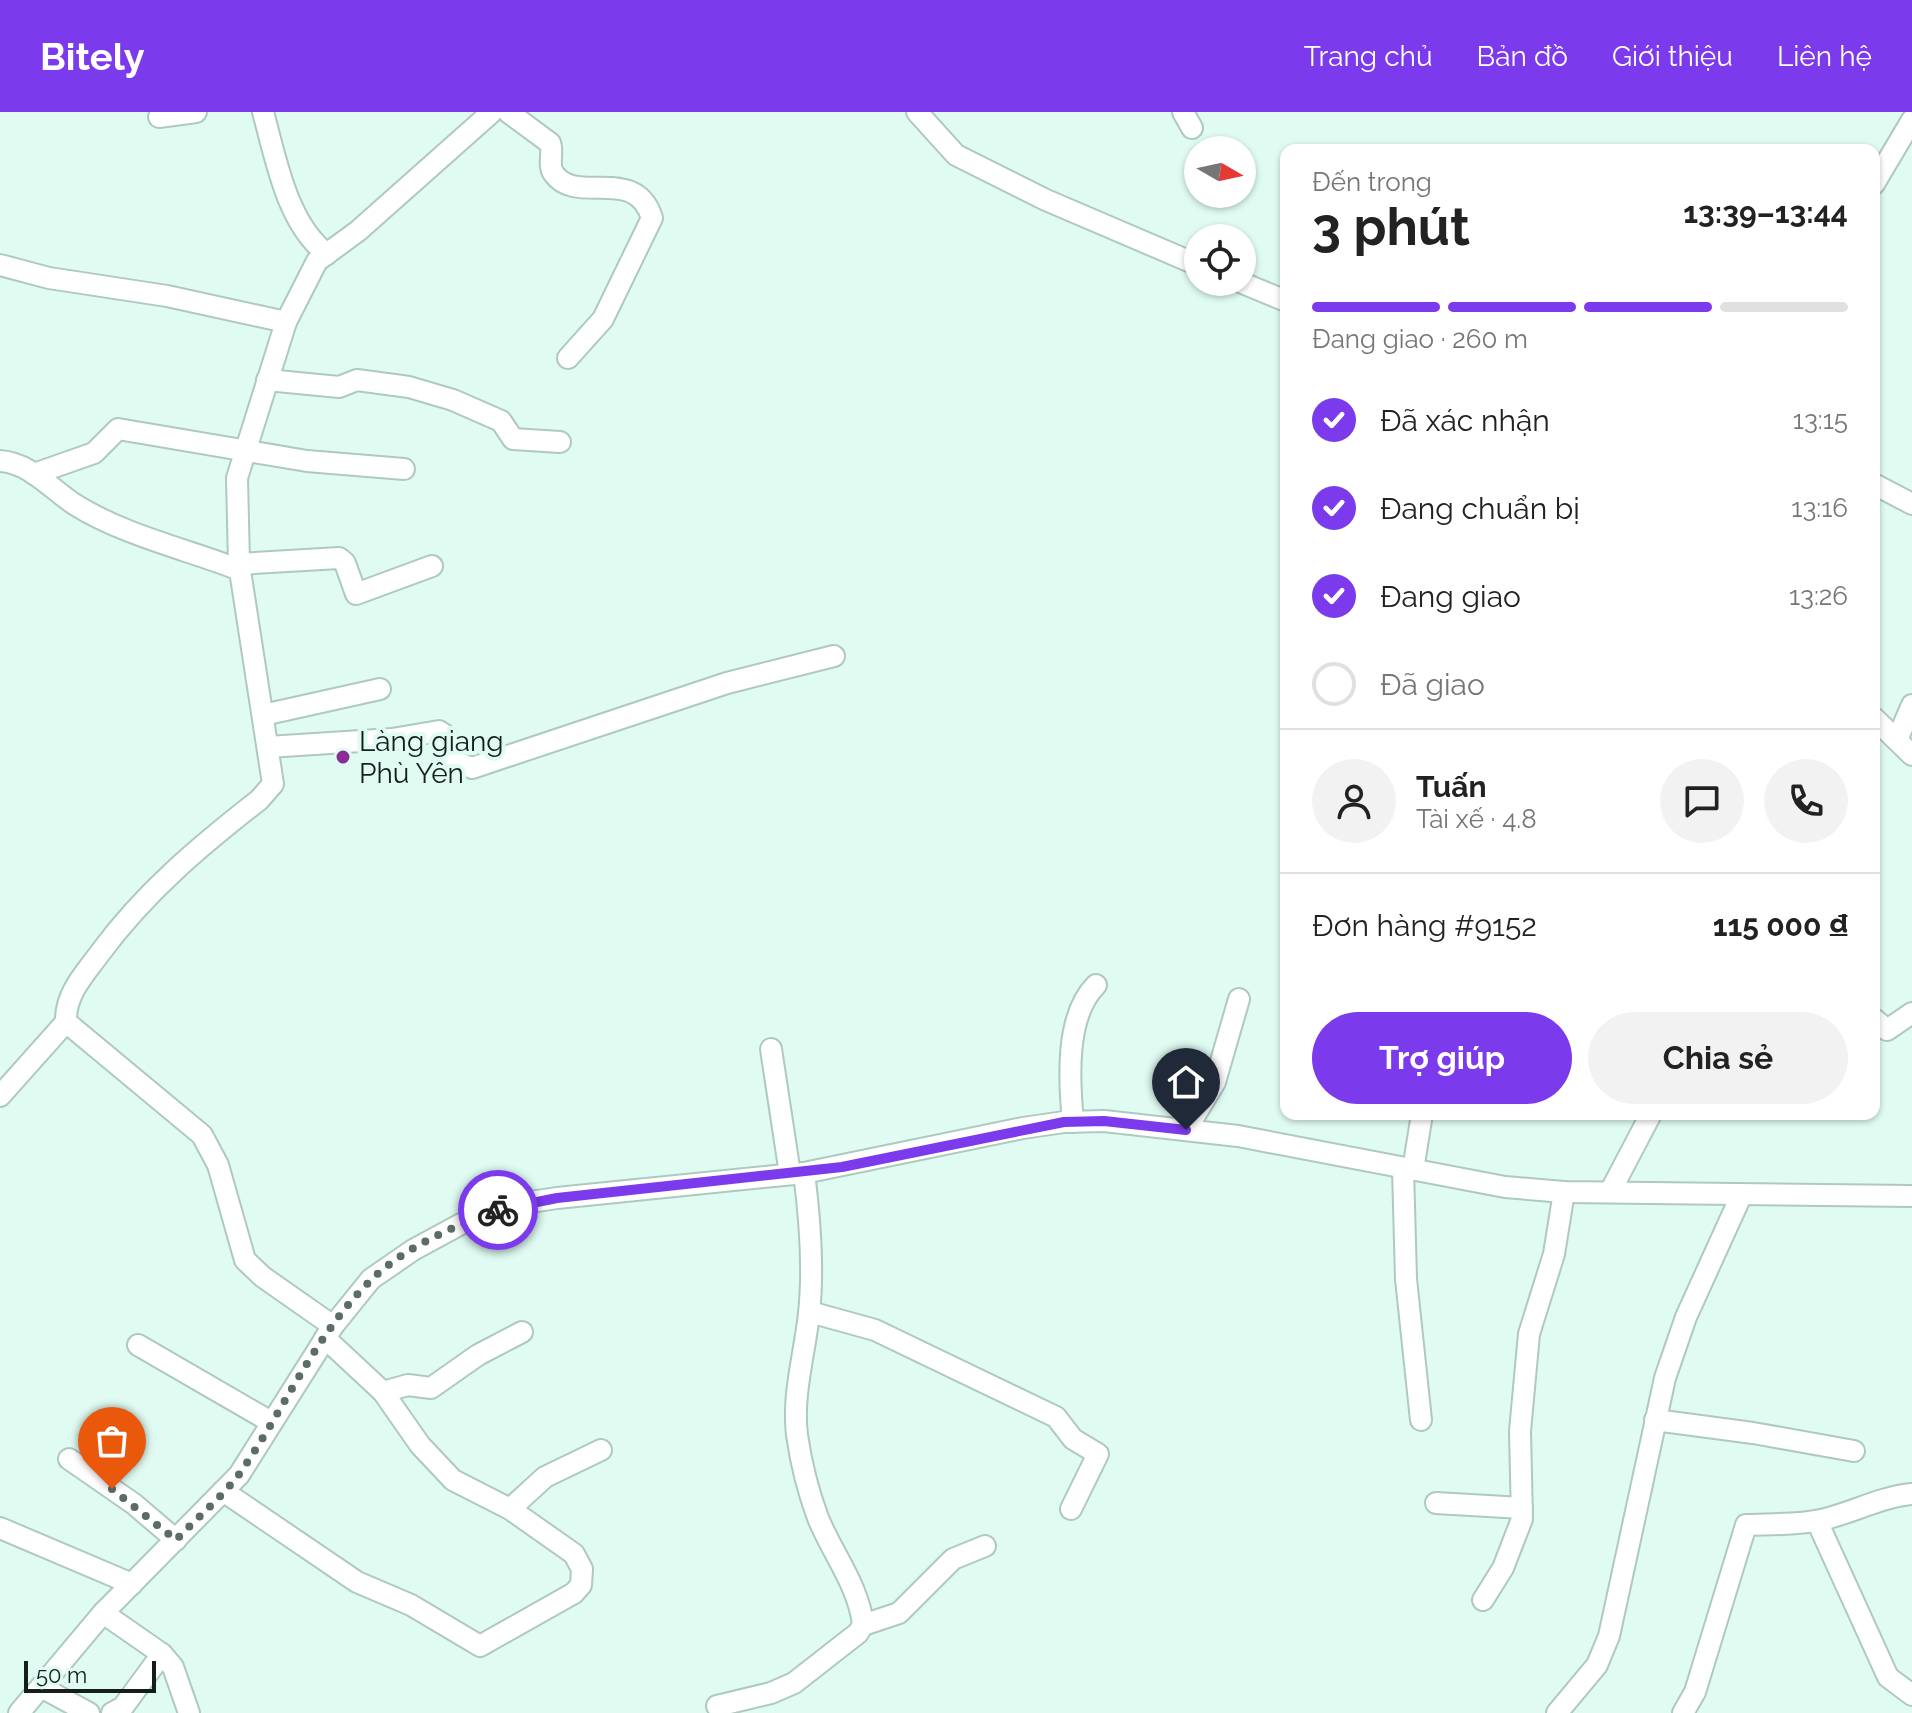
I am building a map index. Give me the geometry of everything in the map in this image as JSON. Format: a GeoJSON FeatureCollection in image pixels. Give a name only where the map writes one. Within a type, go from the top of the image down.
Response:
{"type":"FeatureCollection","features":[{"type":"Feature","properties":{"kind":"street"},"geometry":{"type":"LineString","coordinates":[[159,117],[196,112]]}},
{"type":"Feature","properties":{"kind":"street"},"geometry":{"type":"LineString","coordinates":[[263,112],[292,203],[310,241],[327,254]]}},
{"type":"Feature","properties":{"kind":"street"},"geometry":{"type":"LineString","coordinates":[[0,1096],[66,1022],[66,1006],[76,985],[127,915],[178,867],[259,800],[273,784],[240,567],[237,478],[267,380],[286,322],[317,261],[358,231],[492,112]]}},
{"type":"Feature","properties":{"kind":"street"},"geometry":{"type":"LineString","coordinates":[[508,112],[550,143],[553,151],[551,168],[555,176],[575,185],[635,193],[647,202],[652,218],[603,319],[568,358]]}},
{"type":"Feature","properties":{"kind":"street"},"geometry":{"type":"LineString","coordinates":[[917,112],[956,155],[1046,200],[1184,259]]}},
{"type":"Feature","properties":{"kind":"street"},"geometry":{"type":"LineString","coordinates":[[1880,174],[1912,120]]}},
{"type":"Feature","properties":{"kind":"street"},"geometry":{"type":"LineString","coordinates":[[0,265],[49,278],[167,296],[286,322]]}},
{"type":"Feature","properties":{"kind":"street"},"geometry":{"type":"LineString","coordinates":[[1256,289],[1280,299]]}},
{"type":"Feature","properties":{"kind":"street"},"geometry":{"type":"LineString","coordinates":[[267,380],[339,387],[357,380],[378,381],[409,387],[453,400],[501,421],[513,439],[560,442]]}},
{"type":"Feature","properties":{"kind":"street"},"geometry":{"type":"LineString","coordinates":[[34,474],[94,453],[118,429],[307,461],[404,469]]}},
{"type":"Feature","properties":{"kind":"street"},"geometry":{"type":"LineString","coordinates":[[0,461],[13,462],[88,511],[174,547],[240,567],[339,558],[345,563],[356,594],[432,566]]}},
{"type":"Feature","properties":{"kind":"street"},"geometry":{"type":"LineString","coordinates":[[1880,487],[1912,504]]}},
{"type":"Feature","properties":{"kind":"street"},"geometry":{"type":"LineString","coordinates":[[268,747],[392,739],[439,731],[445,735],[454,761],[472,768],[727,683],[834,656]]}},
{"type":"Feature","properties":{"kind":"street"},"geometry":{"type":"LineString","coordinates":[[263,715],[380,689]]}},
{"type":"Feature","properties":{"kind":"street"},"geometry":{"type":"LineString","coordinates":[[1897,740],[1912,705]]}},
{"type":"Feature","properties":{"kind":"street"},"geometry":{"type":"LineString","coordinates":[[1880,724],[1912,755]]}},
{"type":"Feature","properties":{"kind":"street"},"geometry":{"type":"LineString","coordinates":[[1073,1122],[1073,1046],[1079,1011],[1085,996],[1096,985]]}},
{"type":"Feature","properties":{"kind":"street"},"geometry":{"type":"LineString","coordinates":[[1186,1130],[1215,1082],[1239,999]]}},
{"type":"Feature","properties":{"kind":"street"},"geometry":{"type":"LineString","coordinates":[[1880,1024],[1887,1030],[1912,1013]]}},
{"type":"Feature","properties":{"kind":"street"},"geometry":{"type":"LineString","coordinates":[[66,1022],[202,1135],[218,1165],[245,1260],[329,1332],[383,1392],[420,1445],[453,1480],[510,1509],[574,1554],[582,1569],[581,1585],[574,1593],[480,1646],[411,1605],[357,1582],[223,1491]]}},
{"type":"Feature","properties":{"kind":"street"},"geometry":{"type":"LineString","coordinates":[[771,1049],[797,1174],[810,1220],[810,1312],[797,1402],[797,1431],[803,1468],[819,1519],[841,1561],[863,1625]]}},
{"type":"Feature","properties":{"kind":"street"},"geometry":{"type":"LineString","coordinates":[[1420,1120],[1408,1170],[1406,1279],[1421,1420]]}},
{"type":"Feature","properties":{"kind":"street"},"geometry":{"type":"LineString","coordinates":[[1610,1192],[1648,1120]]}},
{"type":"Feature","properties":{"kind":"street"},"geometry":{"type":"LineString","coordinates":[[19,1713],[103,1613],[239,1475],[329,1332],[371,1279],[413,1250],[461,1224],[511,1205],[797,1174],[1023,1128],[1104,1121],[1238,1136],[1505,1187],[1564,1192],[1741,1196],[1912,1196]]}},
{"type":"Feature","properties":{"kind":"street"},"geometry":{"type":"LineString","coordinates":[[1483,1600],[1517,1537],[1522,1508],[1520,1431],[1529,1334],[1554,1254],[1564,1192]]}},
{"type":"Feature","properties":{"kind":"street"},"geometry":{"type":"LineString","coordinates":[[1557,1713],[1597,1665],[1609,1636],[1665,1378],[1686,1317],[1741,1196]]}},
{"type":"Feature","properties":{"kind":"street"},"geometry":{"type":"LineString","coordinates":[[810,1312],[875,1330],[1056,1417],[1073,1439],[1098,1454],[1071,1509]]}},
{"type":"Feature","properties":{"kind":"street"},"geometry":{"type":"LineString","coordinates":[[383,1392],[408,1385],[431,1388],[478,1355],[522,1332]]}},
{"type":"Feature","properties":{"kind":"street"},"geometry":{"type":"LineString","coordinates":[[138,1345],[271,1422]]}},
{"type":"Feature","properties":{"kind":"street"},"geometry":{"type":"LineString","coordinates":[[1655,1420],[1854,1451]]}},
{"type":"Feature","properties":{"kind":"street"},"geometry":{"type":"LineString","coordinates":[[510,1509],[545,1477],[601,1450]]}},
{"type":"Feature","properties":{"kind":"street"},"geometry":{"type":"LineString","coordinates":[[69,1459],[134,1504],[176,1540]]}},
{"type":"Feature","properties":{"kind":"street"},"geometry":{"type":"LineString","coordinates":[[1683,1713],[1695,1692],[1746,1525],[1817,1521],[1852,1512],[1888,1497],[1912,1494]]}},
{"type":"Feature","properties":{"kind":"street"},"geometry":{"type":"LineString","coordinates":[[1436,1503],[1522,1508]]}},
{"type":"Feature","properties":{"kind":"street"},"geometry":{"type":"LineString","coordinates":[[1817,1521],[1888,1677],[1912,1695]]}},
{"type":"Feature","properties":{"kind":"street"},"geometry":{"type":"LineString","coordinates":[[0,1528],[132,1584]]}},
{"type":"Feature","properties":{"kind":"street"},"geometry":{"type":"LineString","coordinates":[[717,1706],[771,1693],[794,1683],[858,1633],[863,1625],[899,1613],[953,1559],[985,1546]]}},
{"type":"Feature","properties":{"kind":"street"},"geometry":{"type":"LineString","coordinates":[[103,1613],[162,1654],[173,1667],[189,1713]]}},
{"type":"Feature","properties":{"kind":"street"},"geometry":{"type":"LineString","coordinates":[[112,1713],[123,1707],[162,1654]]}},
{"type":"Feature","properties":{"kind":"street"},"geometry":{"type":"LineString","coordinates":[[41,1687],[89,1713]]}},
{"type":"Feature","properties":{"kind":"way so far"},"geometry":{"type":"LineString","coordinates":[[112,1489],[176,1540],[239,1475],[333,1326],[371,1279],[413,1250],[461,1224],[498,1210]]}},
{"type":"Feature","properties":{"kind":"place","name":"Làng giang Phù Yên"},"geometry":{"type":"Point","coordinates":[343,757]}},
{"type":"Feature","properties":{"kind":"route"},"geometry":{"type":"LineString","coordinates":[[498,1210],[557,1198],[804,1173],[1064,1122],[1104,1121],[1186,1130]]}}]}
